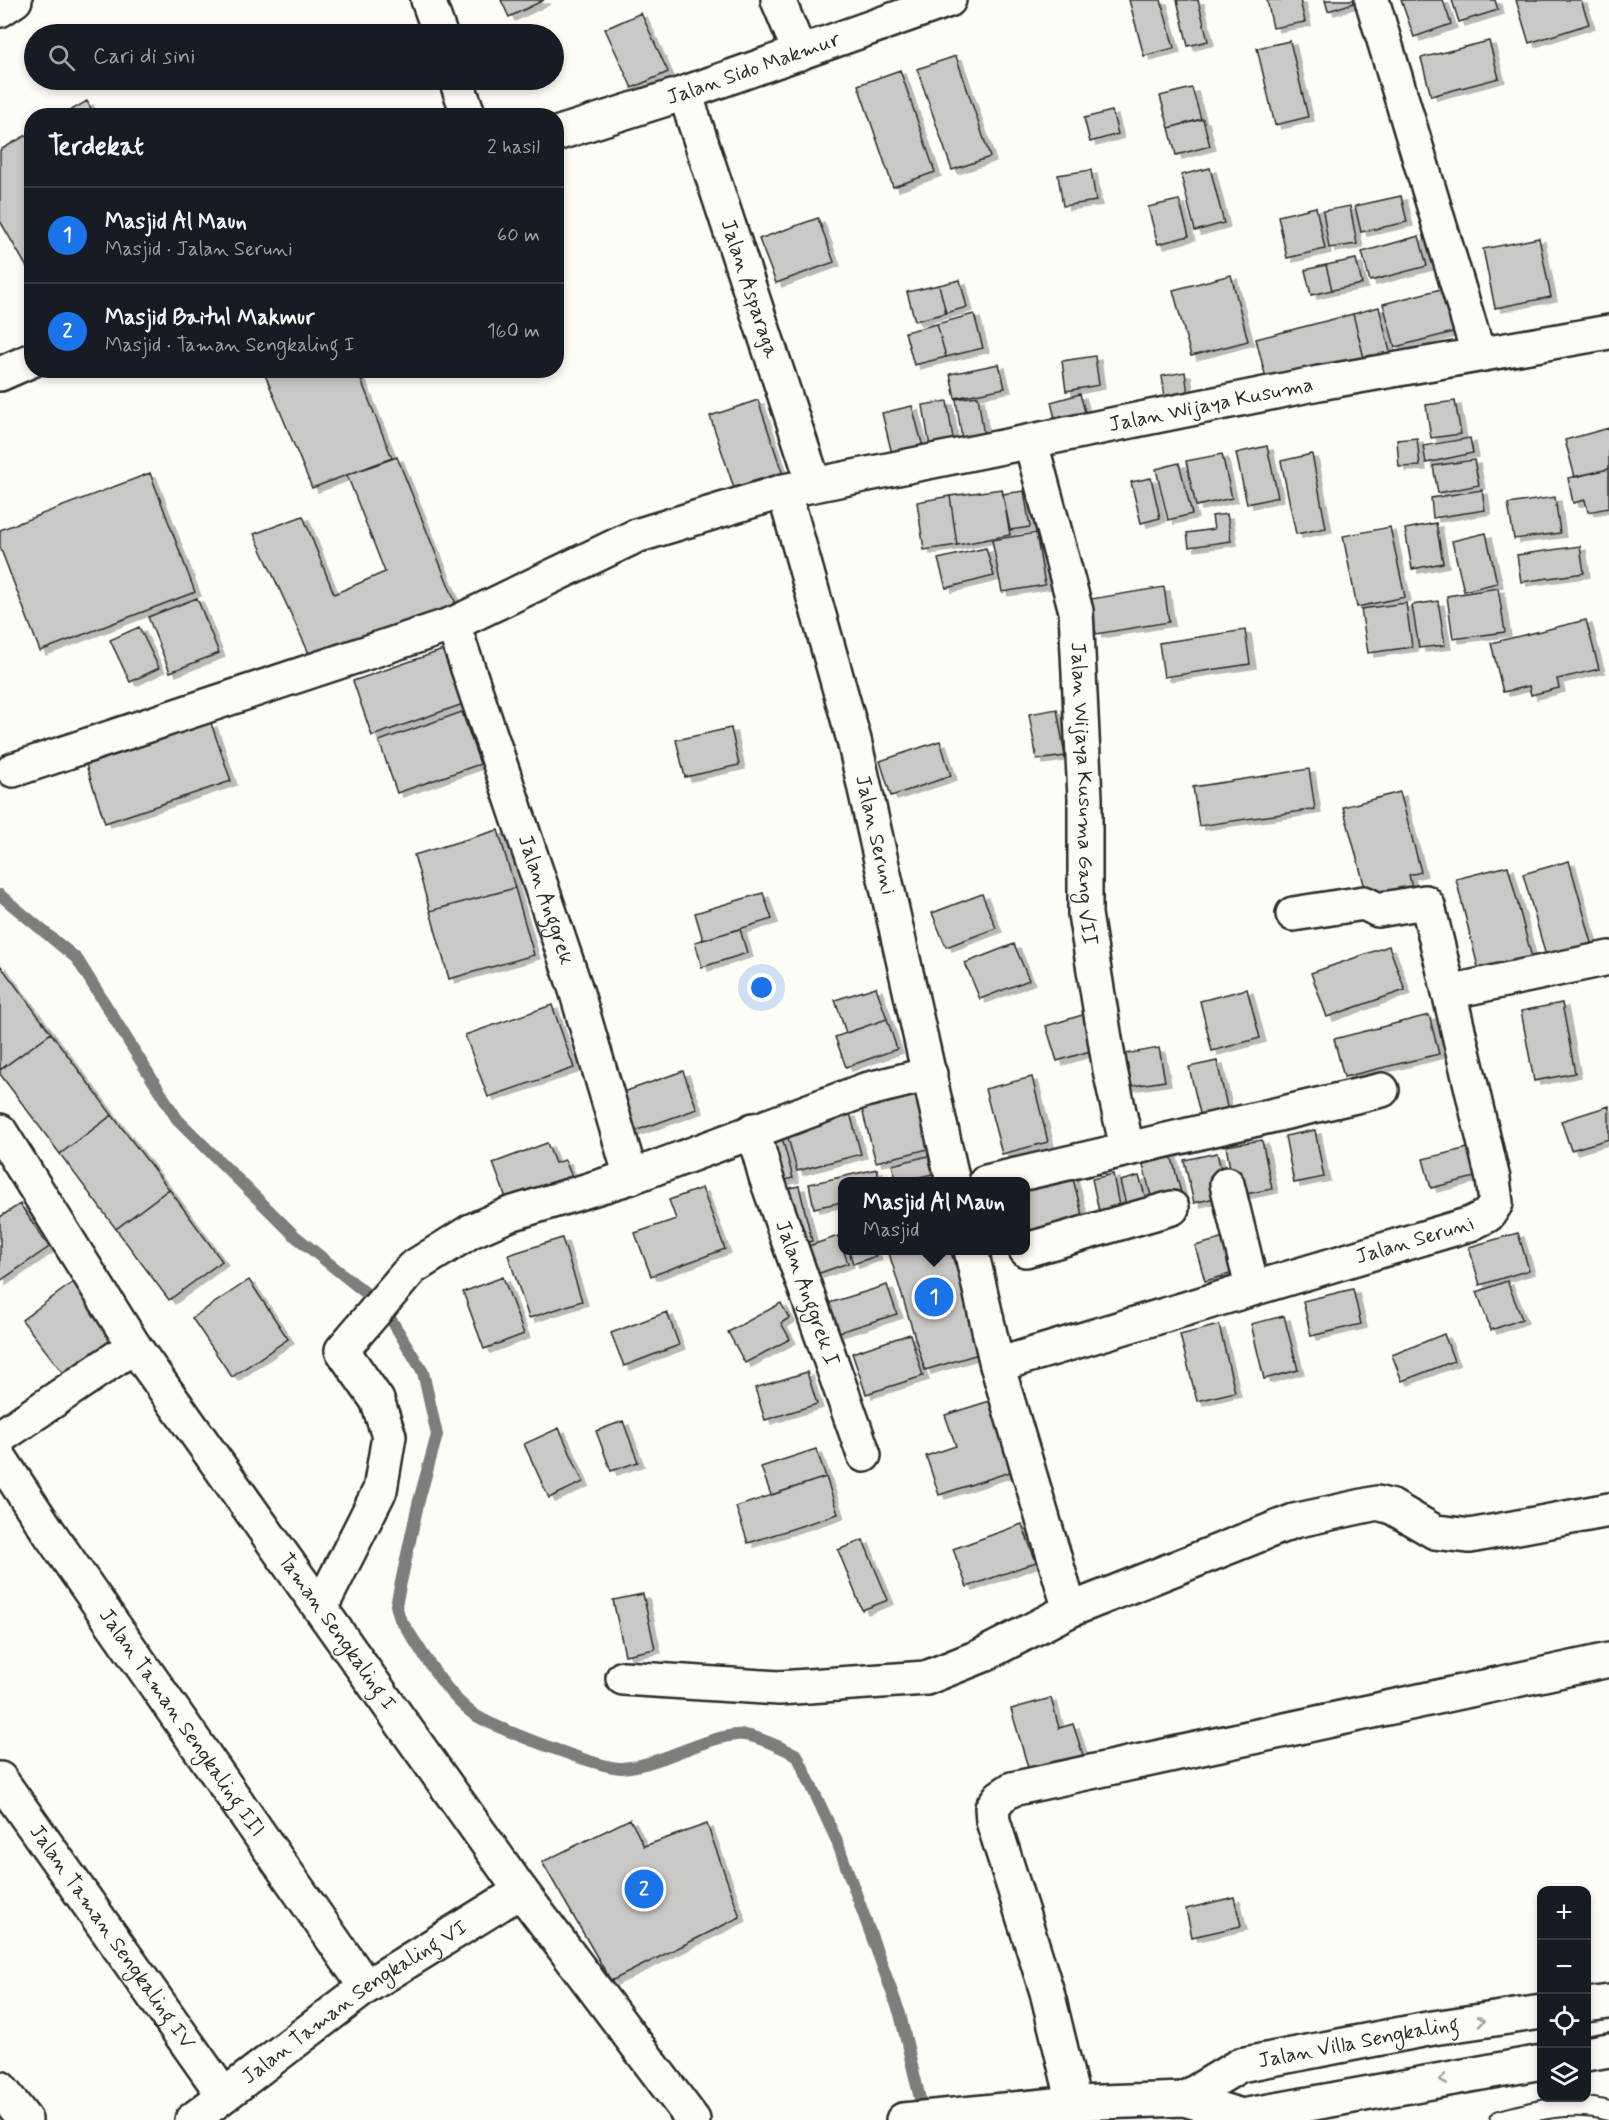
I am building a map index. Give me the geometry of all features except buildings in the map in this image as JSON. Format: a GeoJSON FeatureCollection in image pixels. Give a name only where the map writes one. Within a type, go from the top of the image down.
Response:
{"type":"FeatureCollection","features":[{"type":"Feature","properties":{"kind":"street"},"geometry":{"type":"LineString","coordinates":[[0,10],[15,0]]}},
{"type":"Feature","properties":{"kind":"street"},"geometry":{"type":"LineString","coordinates":[[428,0],[436,24]]}},
{"type":"Feature","properties":{"kind":"street"},"geometry":{"type":"LineString","coordinates":[[778,0],[801,53]]}},
{"type":"Feature","properties":{"kind":"street","name":"Jalan Sido Makmur"},"geometry":{"type":"LineString","coordinates":[[564,131],[685,93],[949,0]]}},
{"type":"Feature","properties":{"kind":"street"},"geometry":{"type":"LineString","coordinates":[[1372,0],[1478,353]]}},
{"type":"Feature","properties":{"kind":"street"},"geometry":{"type":"LineString","coordinates":[[460,90],[466,108]]}},
{"type":"Feature","properties":{"kind":"street","name":"Jalan Asparaga"},"geometry":{"type":"LineString","coordinates":[[685,93],[799,488]]}},
{"type":"Feature","properties":{"kind":"street","name":"Jalan Wijaya Kusuma"},"geometry":{"type":"LineString","coordinates":[[13,770],[453,624],[636,536],[799,488],[1478,353],[1609,332]]}},
{"type":"Feature","properties":{"kind":"street"},"geometry":{"type":"LineString","coordinates":[[0,374],[24,364]]}},
{"type":"Feature","properties":{"kind":"street","name":"Jalan Wijaya Kusuma Gang VII"},"geometry":{"type":"LineString","coordinates":[[1031,443],[1076,611],[1085,798],[1085,914],[1110,1070],[1127,1148]]}},
{"type":"Feature","properties":{"kind":"street","name":"Jalan Seruni"},"geometry":{"type":"LineString","coordinates":[[799,488],[952,1177]]}},
{"type":"Feature","properties":{"kind":"street","name":"Jalan Anggrek"},"geometry":{"type":"LineString","coordinates":[[453,624],[576,990],[631,1177]]}},
{"type":"Feature","properties":{"kind":"street","name":"Jalan Seruni"},"geometry":{"type":"LineString","coordinates":[[997,1365],[1252,1287],[1470,1224],[1488,1215],[1496,1203],[1479,1113],[1428,906],[1425,902],[1378,910],[1364,903],[1293,914]]}},
{"type":"Feature","properties":{"kind":"street"},"geometry":{"type":"LineString","coordinates":[[1449,992],[1609,958]]}},
{"type":"Feature","properties":{"kind":"street"},"geometry":{"type":"LineString","coordinates":[[321,1607],[380,1491],[389,1436],[377,1400],[342,1350],[358,1328],[412,1268],[471,1231],[510,1214],[631,1177],[865,1090],[930,1074]]}},
{"type":"Feature","properties":{"kind":"street"},"geometry":{"type":"LineString","coordinates":[[1007,1177],[1382,1090]]}},
{"type":"Feature","properties":{"kind":"street","name":"Jalan Anggrek I"},"geometry":{"type":"LineString","coordinates":[[753,1130],[766,1177],[864,1455]]}},
{"type":"Feature","properties":{"kind":"street","name":"Taman Sengkaling I"},"geometry":{"type":"LineString","coordinates":[[0,1131],[134,1346],[521,1891],[693,2120]]}},
{"type":"Feature","properties":{"kind":"street"},"geometry":{"type":"LineString","coordinates":[[1227,1185],[1252,1287]]}},
{"type":"Feature","properties":{"kind":"street"},"geometry":{"type":"LineString","coordinates":[[1030,1249],[1172,1208]]}},
{"type":"Feature","properties":{"kind":"street"},"geometry":{"type":"LineString","coordinates":[[992,1255],[973,1258],[997,1365],[1070,1610]]}},
{"type":"Feature","properties":{"kind":"street"},"geometry":{"type":"LineString","coordinates":[[0,1437],[134,1346]]}},
{"type":"Feature","properties":{"kind":"street","name":"Jalan Taman Sengkaling III"},"geometry":{"type":"LineString","coordinates":[[0,1458],[48,1531],[366,1987]]}},
{"type":"Feature","properties":{"kind":"street"},"geometry":{"type":"LineString","coordinates":[[622,1678],[779,1688],[926,1678],[981,1656],[1070,1610],[1294,1521],[1377,1503],[1392,1507],[1435,1532],[1452,1536],[1470,1536],[1609,1510]]}},
{"type":"Feature","properties":{"kind":"street"},"geometry":{"type":"LineString","coordinates":[[1064,2104],[1047,1992],[993,1821],[992,1808],[1000,1797],[1012,1789],[1609,1660]]}},
{"type":"Feature","properties":{"kind":"street","name":"Jalan Taman Sengkaling IV"},"geometry":{"type":"LineString","coordinates":[[0,1779],[223,2094]]}},
{"type":"Feature","properties":{"kind":"street","name":"Jalan Taman Sengkaling VI"},"geometry":{"type":"LineString","coordinates":[[192,2120],[223,2094],[366,1987],[521,1891]]}},
{"type":"Feature","properties":{"kind":"street"},"geometry":{"type":"LineString","coordinates":[[1591,2004],[1609,2002]]}},
{"type":"Feature","properties":{"kind":"street","name":"Jalan Villa Sengkaling"},"geometry":{"type":"LineString","coordinates":[[1184,2099],[1240,2065],[1433,2028],[1537,2013]]}},
{"type":"Feature","properties":{"kind":"street"},"geometry":{"type":"LineString","coordinates":[[1591,2053],[1609,2050]]}},
{"type":"Feature","properties":{"kind":"street","name":"Jalan Villa Sengkaling"},"geometry":{"type":"LineString","coordinates":[[903,2120],[1064,2104],[1184,2099],[1242,2118],[1537,2063]]}},
{"type":"Feature","properties":{"kind":"street"},"geometry":{"type":"LineString","coordinates":[[1240,2065],[1242,2118]]}},
{"type":"Feature","properties":{"kind":"street"},"geometry":{"type":"LineString","coordinates":[[0,2088],[25,2120]]}},
{"type":"Feature","properties":{"kind":"lane"},"geometry":{"type":"LineString","coordinates":[[1500,2120],[1540,2109],[1593,2107],[1609,2111]]}},
{"type":"Feature","properties":{"kind":"waterway"},"geometry":{"type":"LineString","coordinates":[[0,895],[77,959],[177,1119],[295,1236],[367,1294],[392,1321],[423,1372],[437,1435],[418,1504],[396,1605],[400,1619],[442,1682],[462,1704],[483,1719],[546,1746],[611,1766],[622,1768],[636,1766],[709,1741],[736,1735],[759,1739],[797,1755],[836,1839],[900,2014],[924,2116]]}},
{"type":"Feature","properties":{"kind":"place","name":"Masjid Al Maun"},"geometry":{"type":"Point","coordinates":[934,1297]}},
{"type":"Feature","properties":{"kind":"place","name":"Masjid Baitul Makmur"},"geometry":{"type":"Point","coordinates":[644,1889]}}]}
